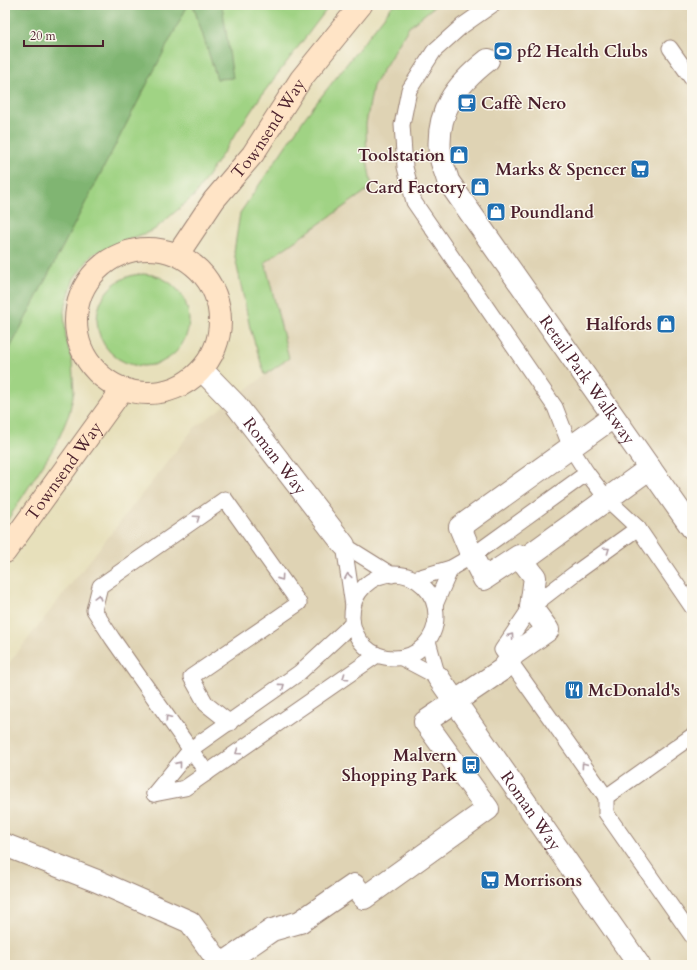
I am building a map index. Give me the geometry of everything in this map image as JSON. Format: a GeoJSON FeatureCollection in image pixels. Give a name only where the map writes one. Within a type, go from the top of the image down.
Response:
{"type":"FeatureCollection","features":[{"type":"Feature","properties":{"kind":"main road","name":"Townsend Way"},"geometry":{"type":"LineString","coordinates":[[178,254],[214,200],[253,154],[301,79],[361,5]]}},
{"type":"Feature","properties":{"kind":"main road"},"geometry":{"type":"LineString","coordinates":[[149,248],[178,254],[198,267],[209,280],[219,302],[220,337],[202,370],[190,382],[162,394],[122,390],[90,367],[78,345],[76,332],[78,299],[86,282],[105,262],[128,251],[149,248]]}},
{"type":"Feature","properties":{"kind":"main road","name":"Townsend Way"},"geometry":{"type":"LineString","coordinates":[[5,552],[122,390]]}},
{"type":"Feature","properties":{"kind":"street","name":"Retail Park Walkway"},"geometry":{"type":"LineString","coordinates":[[488,60],[468,75],[451,96],[440,122],[440,155],[448,180],[692,528]]}},
{"type":"Feature","properties":{"kind":"street","name":"Roman Way"},"geometry":{"type":"LineString","coordinates":[[202,370],[236,405],[344,545]]}},
{"type":"Feature","properties":{"kind":"street"},"geometry":{"type":"LineString","coordinates":[[5,845],[97,881],[190,922],[221,965],[272,930],[300,922],[354,885],[364,898],[488,809],[424,722],[503,669],[514,654],[548,630],[531,607],[535,577],[523,560],[519,556],[484,579],[472,556],[460,527],[614,417]]}},
{"type":"Feature","properties":{"kind":"street"},"geometry":{"type":"LineString","coordinates":[[523,560],[650,468]]}},
{"type":"Feature","properties":{"kind":"street","name":"Roman Way"},"geometry":{"type":"LineString","coordinates":[[438,677],[639,965]]}},
{"type":"Feature","properties":{"kind":"lane"},"geometry":{"type":"LineString","coordinates":[[492,5],[462,26],[434,51],[409,90],[402,125],[405,167],[414,202],[555,407],[570,448],[607,499],[638,528],[692,607]]}},
{"type":"Feature","properties":{"kind":"lane"},"geometry":{"type":"LineString","coordinates":[[670,48],[692,80]]}},
{"type":"Feature","properties":{"kind":"lane"},"geometry":{"type":"LineString","coordinates":[[402,658],[419,650],[428,641],[436,624],[435,605],[429,593],[414,578],[451,568],[472,556],[587,472]]}},
{"type":"Feature","properties":{"kind":"lane"},"geometry":{"type":"LineString","coordinates":[[207,773],[94,610],[100,586],[224,499],[298,603],[191,677],[206,704],[230,723]]}},
{"type":"Feature","properties":{"kind":"lane"},"geometry":{"type":"LineString","coordinates":[[531,607],[638,528]]}},
{"type":"Feature","properties":{"kind":"lane","name":"Roman Way"},"geometry":{"type":"LineString","coordinates":[[344,545],[392,574]]}},
{"type":"Feature","properties":{"kind":"lane","name":"Roman Way"},"geometry":{"type":"LineString","coordinates":[[344,545],[353,606]]}},
{"type":"Feature","properties":{"kind":"lane"},"geometry":{"type":"LineString","coordinates":[[435,605],[451,568]]}},
{"type":"Feature","properties":{"kind":"lane","name":"Roman Way"},"geometry":{"type":"LineString","coordinates":[[414,578],[401,574],[392,574],[385,575],[369,582],[359,592],[353,606],[351,614],[352,624],[361,643],[377,655],[402,658],[438,677]]}},
{"type":"Feature","properties":{"kind":"lane"},"geometry":{"type":"LineString","coordinates":[[352,624],[299,673],[191,749],[154,794],[185,788],[377,655]]}},
{"type":"Feature","properties":{"kind":"lane","name":"Roman Way"},"geometry":{"type":"LineString","coordinates":[[428,641],[438,677]]}},
{"type":"Feature","properties":{"kind":"lane"},"geometry":{"type":"LineString","coordinates":[[509,661],[606,797],[606,813],[692,936]]}},
{"type":"Feature","properties":{"kind":"lane"},"geometry":{"type":"LineString","coordinates":[[606,797],[692,736]]}},
{"type":"Feature","properties":{"kind":"shaded area"},"geometry":{"type":"Polygon","coordinates":[[[436,5],[692,5],[692,965],[5,965],[5,668],[194,428],[289,358],[265,262],[372,187],[367,160],[366,124],[373,86],[409,27],[436,5]]]}},
{"type":"Feature","properties":{"kind":"green space"},"geometry":{"type":"Polygon","coordinates":[[[5,5],[330,5],[261,96],[195,195],[154,230],[93,254],[74,278],[64,311],[66,338],[72,362],[74,392],[69,414],[57,443],[5,524],[5,5]]]}},
{"type":"Feature","properties":{"kind":"green space"},"geometry":{"type":"Polygon","coordinates":[[[5,5],[188,5],[5,358],[5,5]]]}},
{"type":"Feature","properties":{"kind":"green space"},"geometry":{"type":"Polygon","coordinates":[[[193,5],[222,5],[233,78],[217,79],[193,5]]]}},
{"type":"Feature","properties":{"kind":"green space"},"geometry":{"type":"Polygon","coordinates":[[[393,5],[436,5],[409,27],[373,86],[366,124],[367,160],[372,187],[265,262],[289,358],[265,375],[250,328],[234,252],[240,213],[306,116],[393,5]]]}},
{"type":"Feature","properties":{"kind":"green space"},"geometry":{"type":"Polygon","coordinates":[[[143,274],[161,278],[175,288],[185,302],[189,320],[185,338],[175,352],[161,362],[143,366],[125,362],[111,352],[101,338],[97,320],[101,302],[111,288],[125,278],[143,274]]]}},
{"type":"Feature","properties":{"kind":"place","name":"pf2 Health Clubs"},"geometry":{"type":"Point","coordinates":[503,51]}},
{"type":"Feature","properties":{"kind":"place","name":"Caffè Nero"},"geometry":{"type":"Point","coordinates":[467,103]}},
{"type":"Feature","properties":{"kind":"place","name":"Toolstation"},"geometry":{"type":"Point","coordinates":[459,155]}},
{"type":"Feature","properties":{"kind":"place","name":"Marks & Spencer"},"geometry":{"type":"Point","coordinates":[640,169]}},
{"type":"Feature","properties":{"kind":"place","name":"Card Factory"},"geometry":{"type":"Point","coordinates":[480,187]}},
{"type":"Feature","properties":{"kind":"place","name":"Poundland"},"geometry":{"type":"Point","coordinates":[496,212]}},
{"type":"Feature","properties":{"kind":"place","name":"Halfords"},"geometry":{"type":"Point","coordinates":[666,324]}},
{"type":"Feature","properties":{"kind":"place","name":"McDonald's"},"geometry":{"type":"Point","coordinates":[574,690]}},
{"type":"Feature","properties":{"kind":"place","name":"Malvern Shopping Park"},"geometry":{"type":"Point","coordinates":[471,765]}},
{"type":"Feature","properties":{"kind":"place","name":"Morrisons"},"geometry":{"type":"Point","coordinates":[490,880]}}]}
